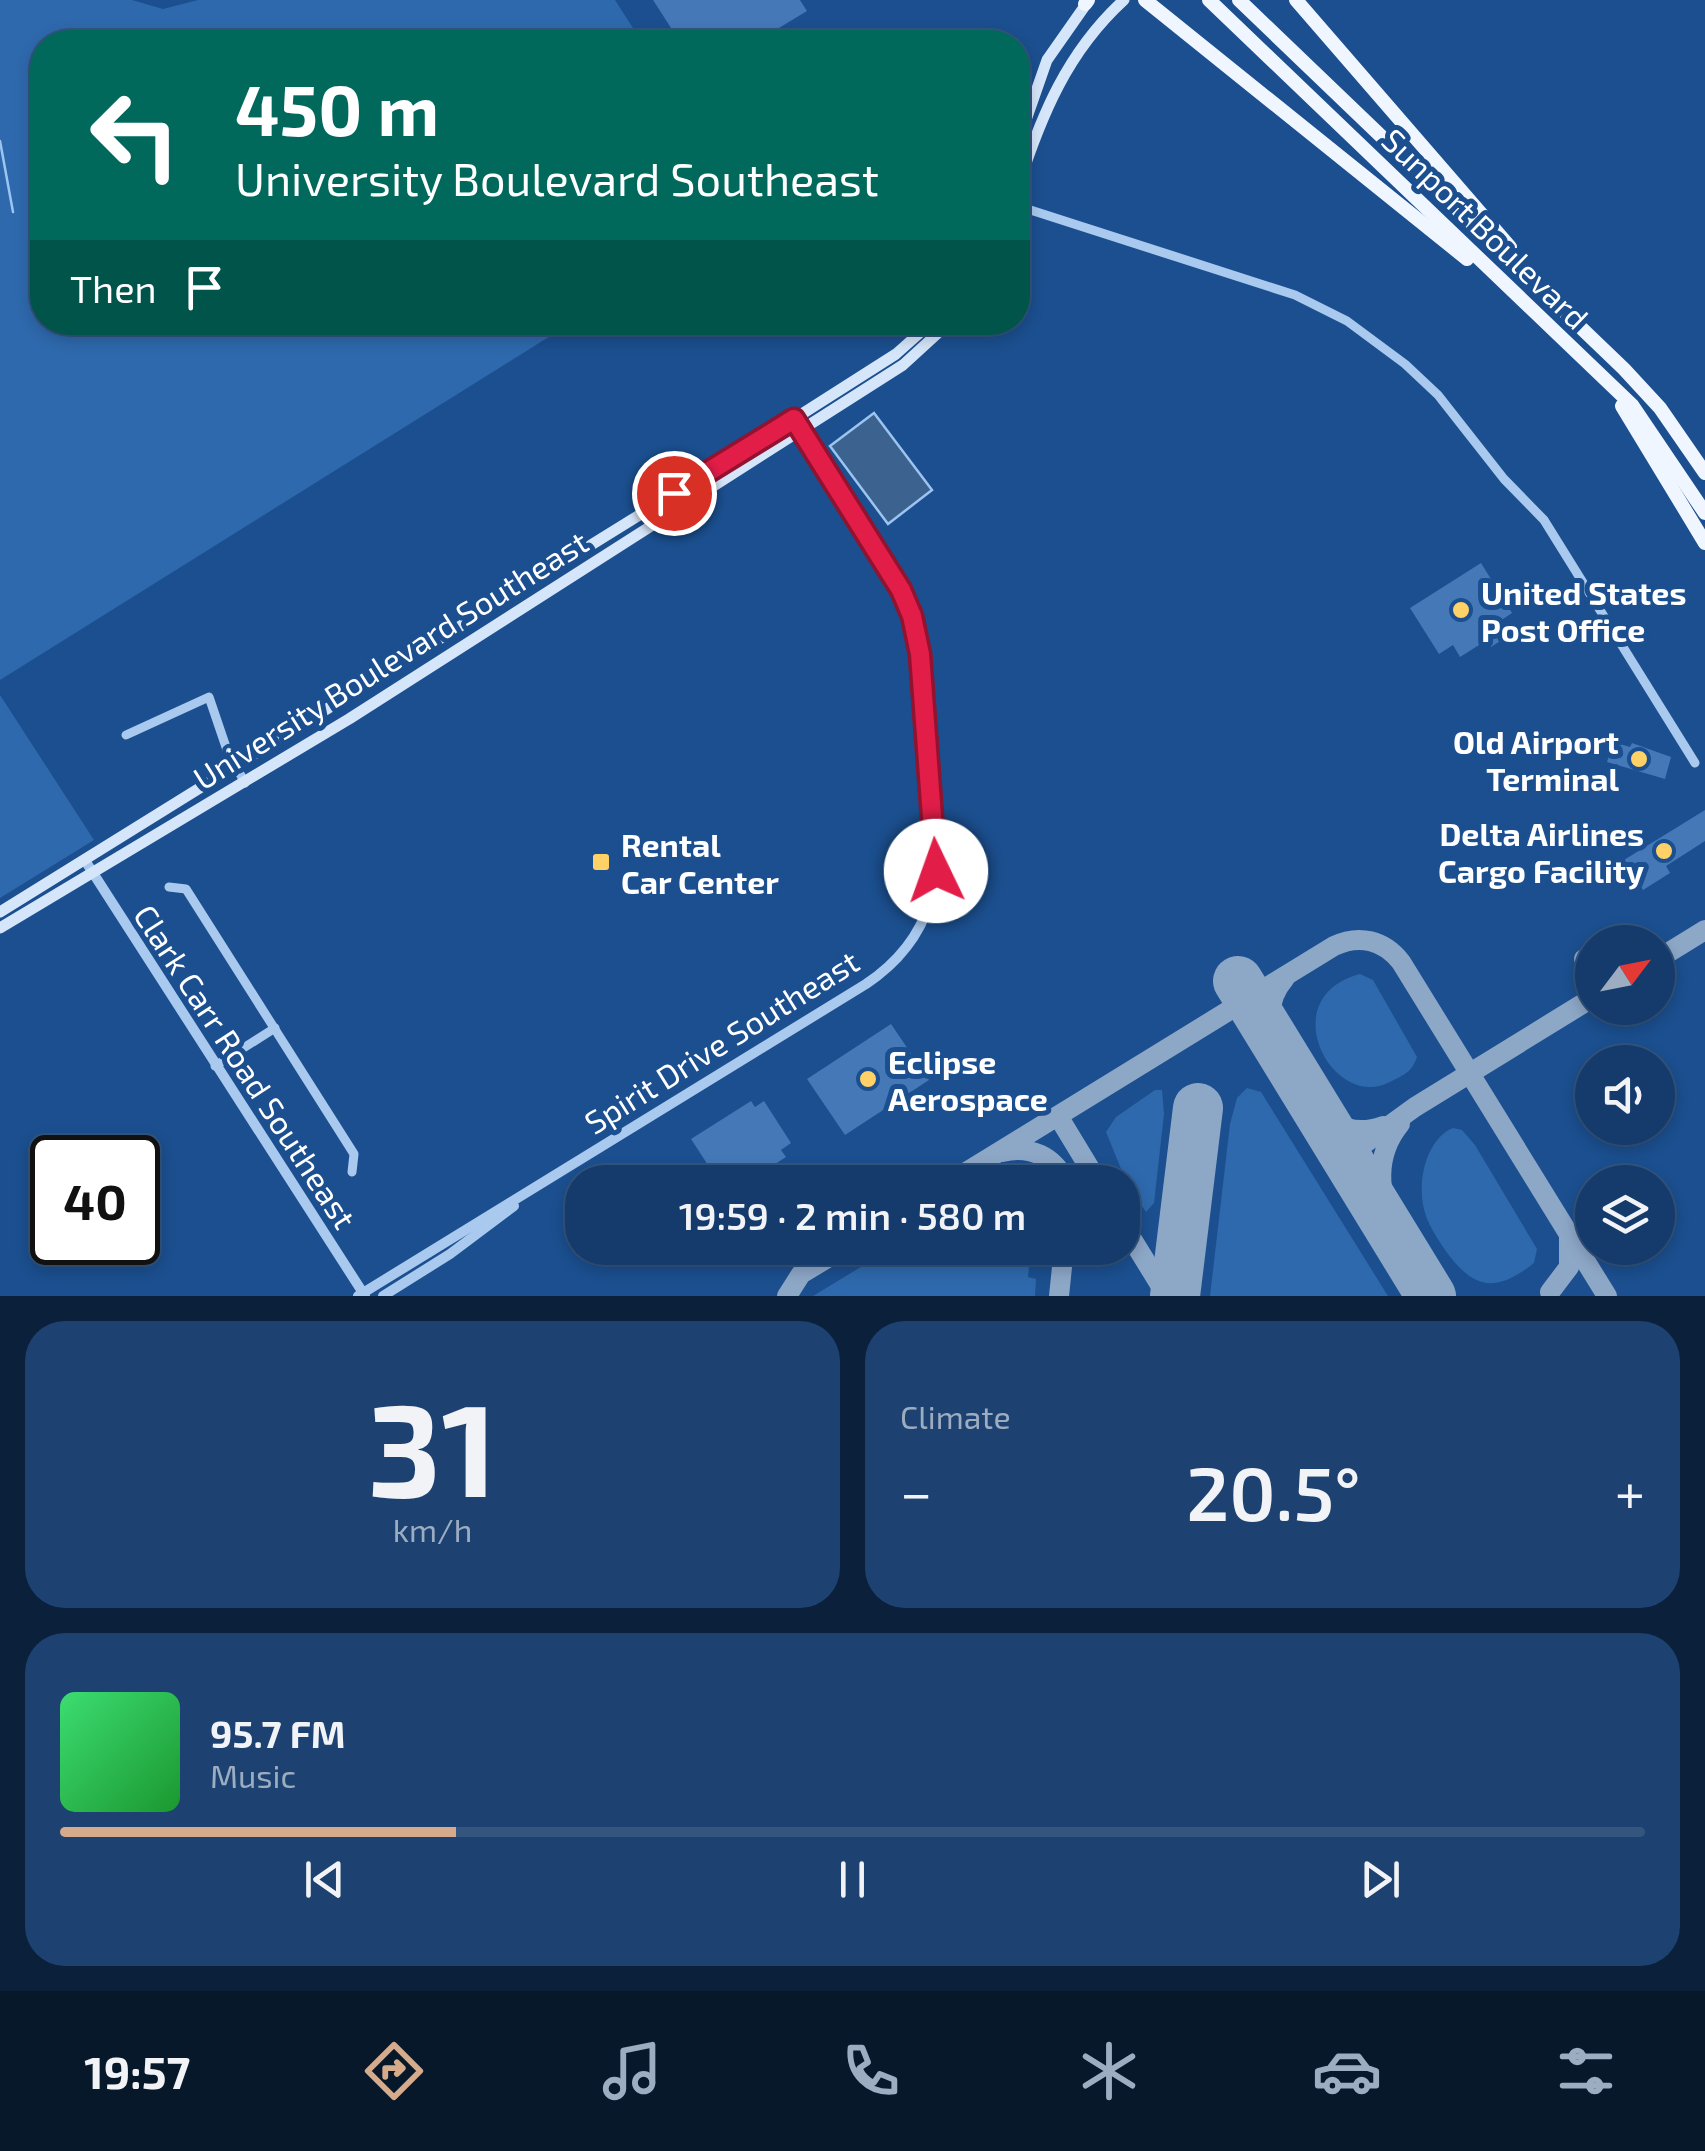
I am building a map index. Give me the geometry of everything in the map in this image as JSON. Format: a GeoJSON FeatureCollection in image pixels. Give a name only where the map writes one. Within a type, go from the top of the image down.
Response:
{"type":"FeatureCollection","features":[{"type":"Feature","properties":{"kind":"main road"},"geometry":{"type":"LineString","coordinates":[[1030,149],[1058,82],[1084,44],[1124,0]]}},
{"type":"Feature","properties":{"kind":"main road"},"geometry":{"type":"LineString","coordinates":[[1144,0],[1523,302]]}},
{"type":"Feature","properties":{"kind":"main road","name":"Sunport Boulevard"},"geometry":{"type":"LineString","coordinates":[[1208,0],[1632,405],[1705,512]]}},
{"type":"Feature","properties":{"kind":"main road","name":"Sunport Boulevard"},"geometry":{"type":"LineString","coordinates":[[1238,0],[1562,308],[1660,408],[1705,473]]}},
{"type":"Feature","properties":{"kind":"main road"},"geometry":{"type":"LineString","coordinates":[[1296,0],[1562,308]]}},
{"type":"Feature","properties":{"kind":"main road"},"geometry":{"type":"LineString","coordinates":[[1030,109],[1047,60],[1087,2]]}},
{"type":"Feature","properties":{"kind":"main road","name":"University Boulevard Southeast"},"geometry":{"type":"LineString","coordinates":[[0,912],[794,419],[896,354],[917,335]]}},
{"type":"Feature","properties":{"kind":"main road","name":"University Boulevard Southeast"},"geometry":{"type":"LineString","coordinates":[[0,928],[245,783],[802,431],[904,365],[936,335]]}},
{"type":"Feature","properties":{"kind":"main road"},"geometry":{"type":"LineString","coordinates":[[1598,373],[1705,543]]}},
{"type":"Feature","properties":{"kind":"main road","name":"Spirit Drive Southeast"},"geometry":{"type":"LineString","coordinates":[[794,419],[802,431]]}},
{"type":"Feature","properties":{"kind":"street"},"geometry":{"type":"LineString","coordinates":[[1030,210],[1295,296],[1347,322],[1394,355],[1438,395],[1504,479],[1544,520],[1695,763]]}},
{"type":"Feature","properties":{"kind":"street","name":"Spirit Drive Southeast"},"geometry":{"type":"LineString","coordinates":[[534,1190],[877,976],[906,948],[932,898],[937,853],[920,654],[912,616],[901,590],[802,431]]}},
{"type":"Feature","properties":{"kind":"street"},"geometry":{"type":"LineString","coordinates":[[126,736],[210,697],[245,783]]}},
{"type":"Feature","properties":{"kind":"street","name":"Clark Carr Road Southeast"},"geometry":{"type":"LineString","coordinates":[[86,862],[362,1295]]}},
{"type":"Feature","properties":{"kind":"street"},"geometry":{"type":"LineString","coordinates":[[169,888],[186,889],[354,1154],[352,1172]]}},
{"type":"Feature","properties":{"kind":"street"},"geometry":{"type":"LineString","coordinates":[[215,1066],[275,1028]]}},
{"type":"Feature","properties":{"kind":"street"},"geometry":{"type":"LineString","coordinates":[[383,1296],[450,1254],[534,1190]]}},
{"type":"Feature","properties":{"kind":"street"},"geometry":{"type":"LineString","coordinates":[[362,1295],[534,1190]]}},
{"type":"Feature","properties":{"kind":"street"},"geometry":{"type":"LineString","coordinates":[[395,1296],[437,1269],[450,1254]]}},
{"type":"Feature","properties":{"kind":"shaded area"},"geometry":{"type":"Polygon","coordinates":[[[0,0],[132,0],[163,9],[198,0],[615,0],[634,30],[30,30],[30,335],[552,335],[0,680],[0,0]]]}},
{"type":"Feature","properties":{"kind":"shaded area"},"geometry":{"type":"Polygon","coordinates":[[[874,413],[932,490],[888,524],[830,446],[874,413]]]}},
{"type":"Feature","properties":{"kind":"shaded area"},"geometry":{"type":"Polygon","coordinates":[[[0,695],[94,840],[0,898],[0,695]]]}},
{"type":"Feature","properties":{"kind":"shaded area"},"geometry":{"type":"Polygon","coordinates":[[[1360,974],[1373,980],[1417,1057],[1403,1075],[1368,1087],[1348,1081],[1332,1067],[1320,1048],[1316,1026],[1319,1005],[1334,986],[1360,974]]]}},
{"type":"Feature","properties":{"kind":"shaded area"},"geometry":{"type":"Polygon","coordinates":[[[1247,1088],[1261,1092],[1388,1296],[1210,1296],[1230,1124],[1237,1098],[1247,1088]]]}},
{"type":"Feature","properties":{"kind":"shaded area"},"geometry":{"type":"Polygon","coordinates":[[[1155,1090],[1162,1090],[1164,1114],[1154,1203],[1146,1212],[1140,1203],[1140,1165],[1119,1165],[1106,1132],[1116,1117],[1155,1090]]]}},
{"type":"Feature","properties":{"kind":"shaded area"},"geometry":{"type":"Polygon","coordinates":[[[1453,1128],[1462,1130],[1475,1145],[1537,1249],[1534,1263],[1508,1280],[1485,1283],[1465,1273],[1445,1250],[1425,1214],[1422,1187],[1426,1162],[1436,1142],[1453,1128]]]}},
{"type":"Feature","properties":{"kind":"shaded area"},"geometry":{"type":"Polygon","coordinates":[[[864,1265],[1029,1265],[1028,1277],[1036,1279],[1035,1296],[813,1296],[864,1265]]]}},
{"type":"Feature","properties":{"kind":"building"},"geometry":{"type":"Polygon","coordinates":[[[653,0],[800,0],[807,11],[776,30],[672,30],[653,0]]]}},
{"type":"Feature","properties":{"kind":"building","name":"United States Post Office"},"geometry":{"type":"Polygon","coordinates":[[[1481,563],[1512,613],[1500,621],[1509,635],[1491,647],[1487,640],[1460,657],[1453,645],[1439,654],[1410,608],[1481,563]]]}},
{"type":"Feature","properties":{"kind":"building","name":"Old Airport Terminal"},"geometry":{"type":"Polygon","coordinates":[[[1613,742],[1630,747],[1632,743],[1671,757],[1665,779],[1607,762],[1613,742]]]}},
{"type":"Feature","properties":{"kind":"building","name":"Delta Airlines Cargo Facility"},"geometry":{"type":"Polygon","coordinates":[[[1705,810],[1705,841],[1666,866],[1670,873],[1643,890],[1624,860],[1705,810]]]}},
{"type":"Feature","properties":{"kind":"building","name":"Eclipse Aerospace"},"geometry":{"type":"Polygon","coordinates":[[[891,1024],[929,1080],[845,1135],[807,1079],[891,1024]]]}},
{"type":"Feature","properties":{"kind":"building"},"geometry":{"type":"Polygon","coordinates":[[[751,1101],[755,1107],[764,1101],[791,1143],[781,1150],[786,1157],[774,1165],[708,1165],[691,1139],[751,1101]]]}},
{"type":"Feature","properties":{"kind":"waterway"},"geometry":{"type":"LineString","coordinates":[[0,141],[13,212]]}},
{"type":"Feature","properties":{"kind":"taxiway"},"geometry":{"type":"LineString","coordinates":[[1675,949],[1705,930]]}},
{"type":"Feature","properties":{"kind":"taxiway"},"geometry":{"type":"LineString","coordinates":[[978,1165],[1334,946],[1353,940],[1370,941],[1401,962],[1607,1296]]}},
{"type":"Feature","properties":{"kind":"taxiway"},"geometry":{"type":"LineString","coordinates":[[1285,978],[1271,1004],[1272,1029],[1305,1090],[1331,1120],[1342,1126],[1354,1130],[1383,1126]]}},
{"type":"Feature","properties":{"kind":"taxiway"},"geometry":{"type":"LineString","coordinates":[[1346,1157],[1415,1107],[1575,1008]]}},
{"type":"Feature","properties":{"kind":"taxiway"},"geometry":{"type":"LineString","coordinates":[[1058,1116],[1088,1165]]}},
{"type":"Feature","properties":{"kind":"taxiway"},"geometry":{"type":"LineString","coordinates":[[1391,1230],[1384,1202],[1382,1162],[1400,1124]]}},
{"type":"Feature","properties":{"kind":"taxiway"},"geometry":{"type":"LineString","coordinates":[[1002,1152],[1031,1152],[1055,1165]]}},
{"type":"Feature","properties":{"kind":"taxiway"},"geometry":{"type":"LineString","coordinates":[[1550,1292],[1569,1267],[1569,1236]]}},
{"type":"Feature","properties":{"kind":"taxiway"},"geometry":{"type":"LineString","coordinates":[[1140,1252],[1167,1296]]}},
{"type":"Feature","properties":{"kind":"taxiway"},"geometry":{"type":"LineString","coordinates":[[787,1296],[801,1274],[816,1265]]}},
{"type":"Feature","properties":{"kind":"taxiway"},"geometry":{"type":"LineString","coordinates":[[1059,1296],[1062,1265]]}},
{"type":"Feature","properties":{"kind":"runway"},"geometry":{"type":"LineString","coordinates":[[1238,981],[1431,1296]]}},
{"type":"Feature","properties":{"kind":"runway"},"geometry":{"type":"LineString","coordinates":[[1175,1296],[1198,1108]]}},
{"type":"Feature","properties":{"kind":"place","name":"United States Post Office"},"geometry":{"type":"Point","coordinates":[1461,610]}},
{"type":"Feature","properties":{"kind":"place","name":"Old Airport Terminal"},"geometry":{"type":"Point","coordinates":[1639,759]}},
{"type":"Feature","properties":{"kind":"place","name":"Delta Airlines Cargo Facility"},"geometry":{"type":"Point","coordinates":[1664,851]}},
{"type":"Feature","properties":{"kind":"place","name":"Rental Car Center"},"geometry":{"type":"Point","coordinates":[601,862]}},
{"type":"Feature","properties":{"kind":"place","name":"Eclipse Aerospace"},"geometry":{"type":"Point","coordinates":[868,1079]}},
{"type":"Feature","properties":{"kind":"route"},"geometry":{"type":"LineString","coordinates":[[674,493],[794,419],[901,590],[912,616],[920,654],[936,871]]}}]}
